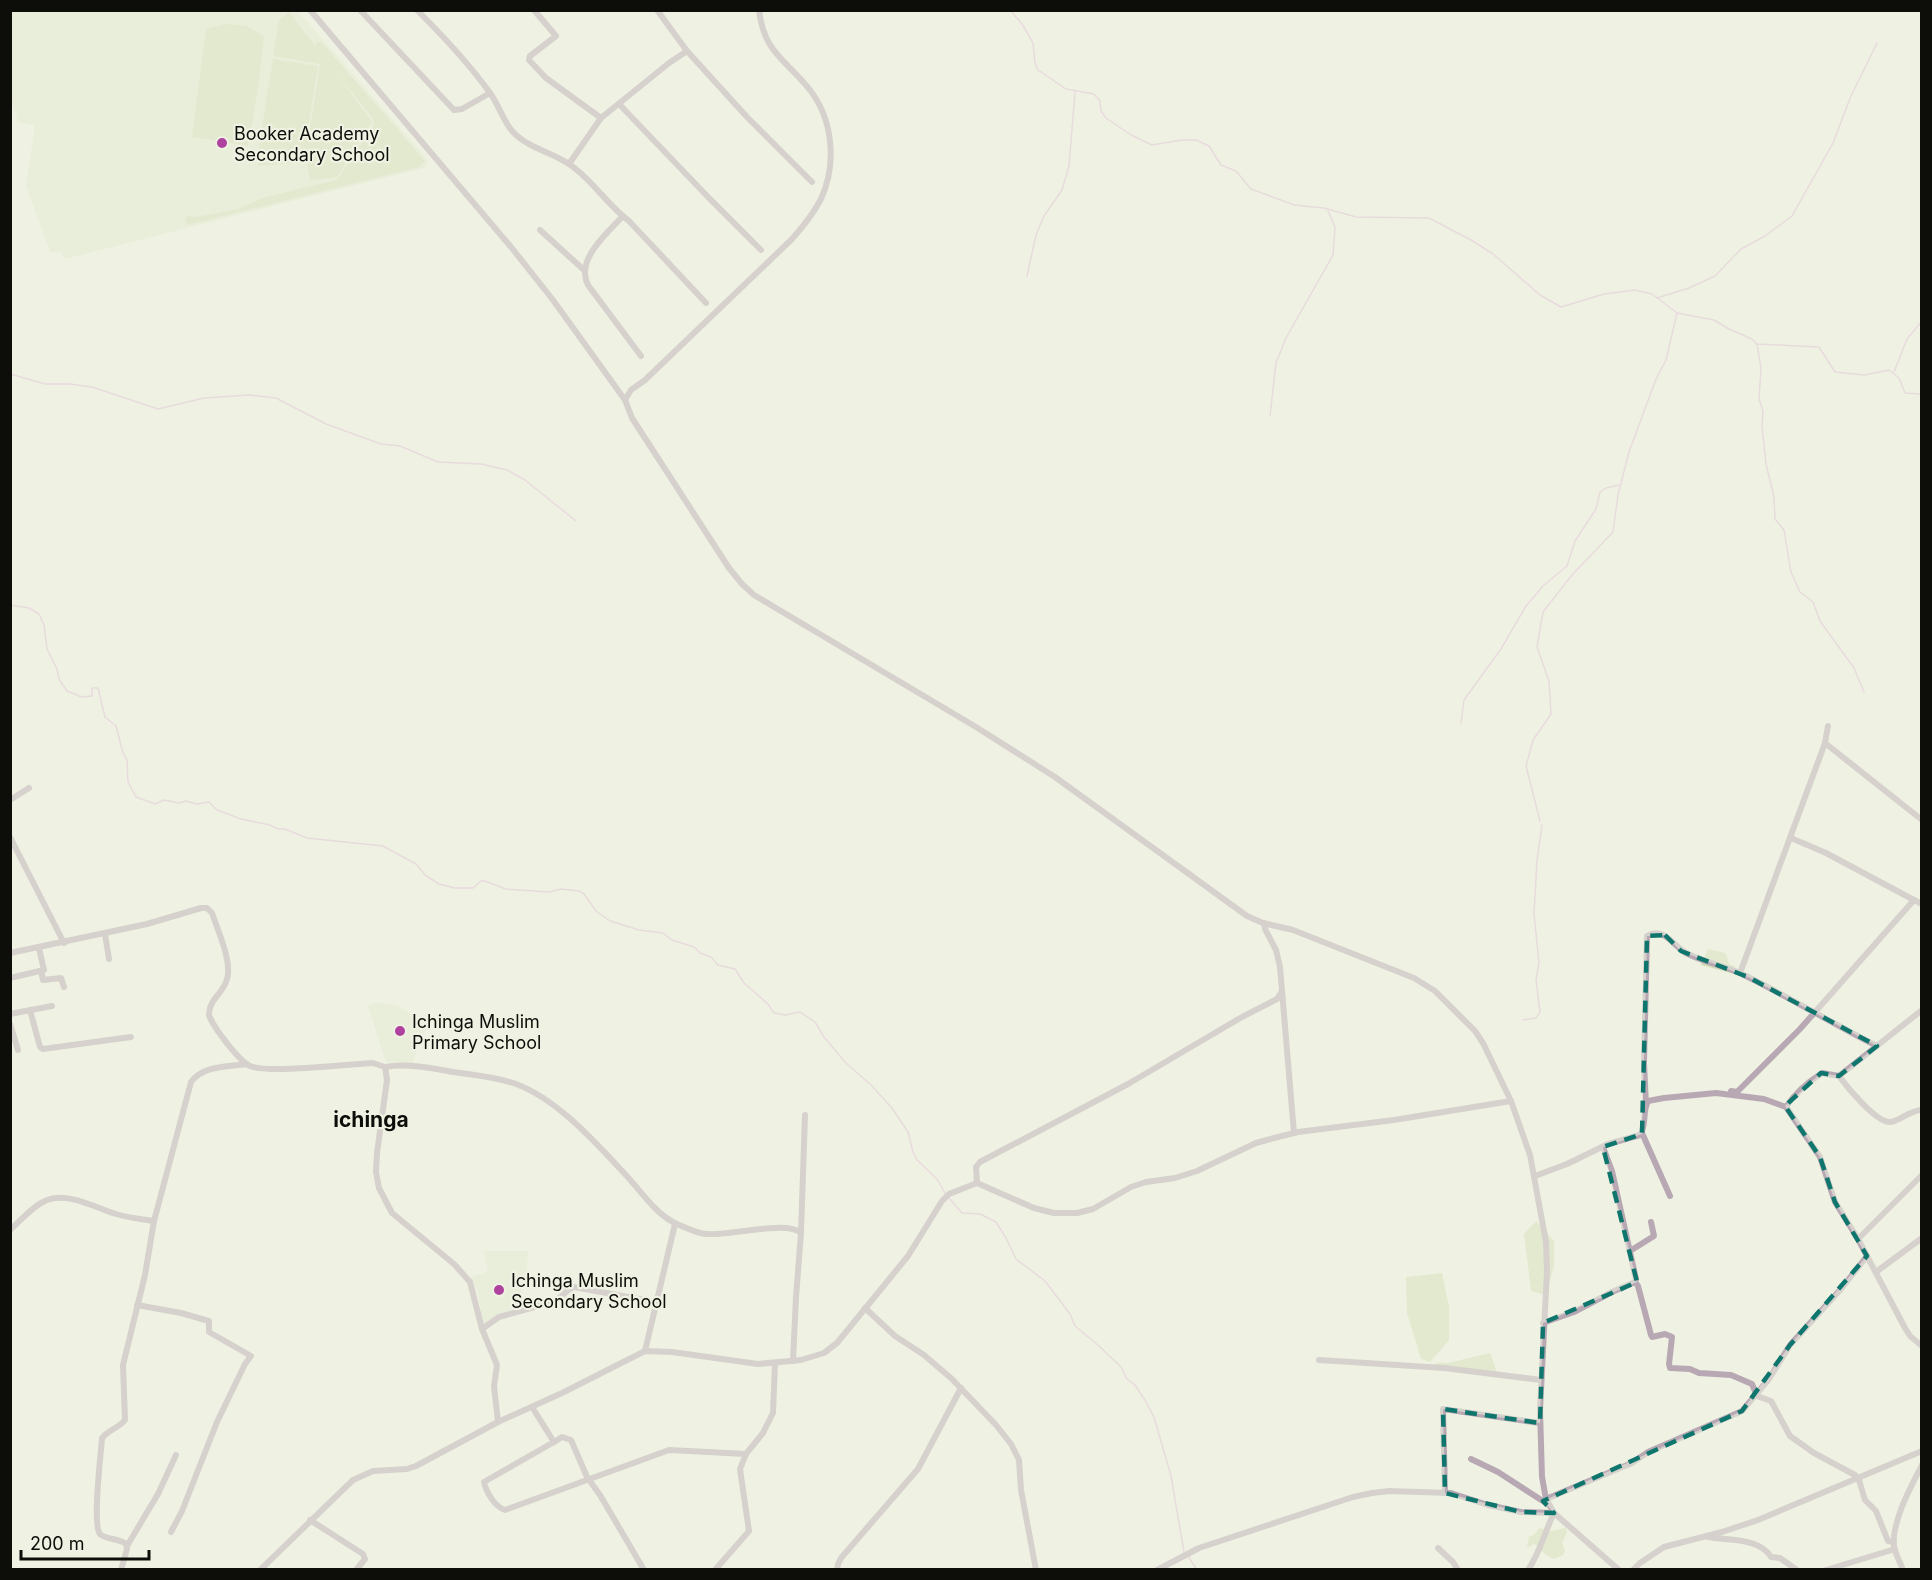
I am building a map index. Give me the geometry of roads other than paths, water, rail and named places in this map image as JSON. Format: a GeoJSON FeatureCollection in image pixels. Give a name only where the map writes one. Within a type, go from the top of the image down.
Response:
{"type":"FeatureCollection","features":[{"type":"Feature","properties":{"kind":"street"},"geometry":{"type":"LineString","coordinates":[[310,10],[525,265],[572,325],[625,400],[632,418],[729,568],[754,595],[976,727],[1055,777],[1254,920],[1293,930],[1354,953],[1414,978],[1435,990],[1479,1037],[1511,1101],[1530,1155],[1547,1251],[1540,1423],[1542,1477],[1548,1502],[1554,1513],[1619,1569]]}},
{"type":"Feature","properties":{"kind":"street"},"geometry":{"type":"LineString","coordinates":[[360,10],[454,110],[462,109],[490,93]]}},
{"type":"Feature","properties":{"kind":"street"},"geometry":{"type":"LineString","coordinates":[[417,10],[467,61],[515,134],[569,164],[623,216],[706,303]]}},
{"type":"Feature","properties":{"kind":"street"},"geometry":{"type":"LineString","coordinates":[[534,10],[556,36],[530,56],[529,60],[546,78],[602,118]]}},
{"type":"Feature","properties":{"kind":"street"},"geometry":{"type":"LineString","coordinates":[[657,10],[687,51],[747,117],[812,182]]}},
{"type":"Feature","properties":{"kind":"street"},"geometry":{"type":"LineString","coordinates":[[625,400],[631,390],[645,380],[791,240],[807,221],[823,192],[830,150],[829,130],[823,110],[806,85],[773,52],[765,37],[759,10]]}},
{"type":"Feature","properties":{"kind":"street"},"geometry":{"type":"LineString","coordinates":[[569,164],[602,118],[687,51]]}},
{"type":"Feature","properties":{"kind":"street"},"geometry":{"type":"LineString","coordinates":[[619,104],[761,250]]}},
{"type":"Feature","properties":{"kind":"street"},"geometry":{"type":"LineString","coordinates":[[623,216],[595,248],[583,275],[641,356]]}},
{"type":"Feature","properties":{"kind":"street"},"geometry":{"type":"LineString","coordinates":[[540,230],[584,270]]}},
{"type":"Feature","properties":{"kind":"street"},"geometry":{"type":"LineString","coordinates":[[1740,973],[1825,743],[1828,726]]}},
{"type":"Feature","properties":{"kind":"street"},"geometry":{"type":"LineString","coordinates":[[1825,743],[1922,820]]}},
{"type":"Feature","properties":{"kind":"street"},"geometry":{"type":"LineString","coordinates":[[10,800],[29,788]]}},
{"type":"Feature","properties":{"kind":"street"},"geometry":{"type":"LineString","coordinates":[[10,837],[64,943]]}},
{"type":"Feature","properties":{"kind":"street"},"geometry":{"type":"LineString","coordinates":[[1791,838],[1840,860],[1922,904]]}},
{"type":"Feature","properties":{"kind":"street"},"geometry":{"type":"LineString","coordinates":[[1693,1094],[1711,1089],[1737,1092],[1783,1047],[1914,900]]}},
{"type":"Feature","properties":{"kind":"street"},"geometry":{"type":"LineString","coordinates":[[10,953],[105,934],[201,908],[209,909],[229,971],[227,981],[210,1005],[209,1015],[225,1039],[247,1064]]}},
{"type":"Feature","properties":{"kind":"street"},"geometry":{"type":"LineString","coordinates":[[1264,923],[1278,958],[1294,1133]]}},
{"type":"Feature","properties":{"kind":"street"},"geometry":{"type":"LineString","coordinates":[[1670,1196],[1642,1133],[1646,1106],[1644,1064],[1647,936],[1660,933],[1681,951],[1740,973],[1877,1046]]}},
{"type":"Feature","properties":{"kind":"street"},"geometry":{"type":"LineString","coordinates":[[105,934],[109,959]]}},
{"type":"Feature","properties":{"kind":"street"},"geometry":{"type":"LineString","coordinates":[[10,978],[44,970],[39,948]]}},
{"type":"Feature","properties":{"kind":"street"},"geometry":{"type":"LineString","coordinates":[[41,971],[44,981],[60,978],[64,987]]}},
{"type":"Feature","properties":{"kind":"street"},"geometry":{"type":"LineString","coordinates":[[977,1183],[976,1167],[980,1162],[1128,1084],[1277,999],[1281,993]]}},
{"type":"Feature","properties":{"kind":"street"},"geometry":{"type":"LineString","coordinates":[[10,1014],[52,1006]]}},
{"type":"Feature","properties":{"kind":"street"},"geometry":{"type":"LineString","coordinates":[[30,1010],[40,1047],[43,1049],[131,1037]]}},
{"type":"Feature","properties":{"kind":"street"},"geometry":{"type":"LineString","coordinates":[[1839,1077],[1922,1010]]}},
{"type":"Feature","properties":{"kind":"street"},"geometry":{"type":"LineString","coordinates":[[10,1024],[18,1050]]}},
{"type":"Feature","properties":{"kind":"street"},"geometry":{"type":"LineString","coordinates":[[127,1546],[124,1541],[106,1537],[98,1530],[96,1504],[102,1438],[125,1420],[122,1370],[154,1221],[190,1082],[196,1076],[207,1071],[247,1064],[267,1069],[373,1063],[385,1067],[424,1068],[471,1075],[517,1085],[537,1094],[569,1119],[657,1209],[675,1224],[707,1234],[797,1227],[803,1222]]}},
{"type":"Feature","properties":{"kind":"street"},"geometry":{"type":"LineString","coordinates":[[385,1067],[387,1080],[376,1172],[378,1188],[392,1213],[454,1264],[472,1287],[482,1329],[496,1365],[494,1381],[498,1422]]}},
{"type":"Feature","properties":{"kind":"street"},"geometry":{"type":"LineString","coordinates":[[1786,1107],[1799,1090],[1822,1073],[1839,1077],[1865,1107],[1884,1121],[1893,1122],[1916,1110],[1922,1110]]}},
{"type":"Feature","properties":{"kind":"street"},"geometry":{"type":"LineString","coordinates":[[1646,1106],[1648,1101],[1716,1093],[1764,1099],[1786,1107],[1820,1157],[1832,1195],[1910,1336],[1922,1346]]}},
{"type":"Feature","properties":{"kind":"street"},"geometry":{"type":"LineString","coordinates":[[260,1569],[357,1477],[373,1471],[416,1466],[498,1422],[645,1351],[672,1352],[742,1363],[775,1363],[793,1361],[828,1351],[913,1249],[947,1196],[977,1183],[984,1184],[1015,1201],[1042,1211],[1062,1214],[1077,1213],[1093,1209],[1131,1187],[1197,1171],[1256,1143],[1294,1133],[1402,1119],[1511,1101]]}},
{"type":"Feature","properties":{"kind":"street"},"geometry":{"type":"LineString","coordinates":[[793,1361],[803,1222],[805,1115]]}},
{"type":"Feature","properties":{"kind":"street"},"geometry":{"type":"LineString","coordinates":[[1535,1176],[1642,1133]]}},
{"type":"Feature","properties":{"kind":"street"},"geometry":{"type":"LineString","coordinates":[[1603,1147],[1612,1171],[1635,1282],[1651,1335],[1652,1337],[1665,1334],[1672,1337],[1669,1364],[1671,1368],[1731,1375],[1752,1384],[1755,1394],[1771,1401],[1790,1436],[1857,1477],[1865,1500],[1876,1511],[1903,1569]]}},
{"type":"Feature","properties":{"kind":"street"},"geometry":{"type":"LineString","coordinates":[[1858,1239],[1922,1175]]}},
{"type":"Feature","properties":{"kind":"street"},"geometry":{"type":"LineString","coordinates":[[10,1230],[46,1200],[59,1198],[125,1216],[154,1221]]}},
{"type":"Feature","properties":{"kind":"street"},"geometry":{"type":"LineString","coordinates":[[1630,1251],[1654,1236],[1651,1222]]}},
{"type":"Feature","properties":{"kind":"street"},"geometry":{"type":"LineString","coordinates":[[645,1351],[675,1224]]}},
{"type":"Feature","properties":{"kind":"street"},"geometry":{"type":"LineString","coordinates":[[790,1227],[801,1233]]}},
{"type":"Feature","properties":{"kind":"street"},"geometry":{"type":"LineString","coordinates":[[1876,1272],[1922,1238]]}},
{"type":"Feature","properties":{"kind":"street"},"geometry":{"type":"LineString","coordinates":[[1548,1502],[1648,1452],[1742,1411],[1775,1370],[1790,1345],[1841,1289],[1867,1256]]}},
{"type":"Feature","properties":{"kind":"street"},"geometry":{"type":"LineString","coordinates":[[1543,1323],[1574,1312],[1635,1282]]}},
{"type":"Feature","properties":{"kind":"street"},"geometry":{"type":"LineString","coordinates":[[482,1329],[499,1317],[553,1302],[574,1287],[655,1302]]}},
{"type":"Feature","properties":{"kind":"street"},"geometry":{"type":"LineString","coordinates":[[137,1305],[209,1321],[209,1332],[251,1356],[217,1422],[171,1532]]}},
{"type":"Feature","properties":{"kind":"street"},"geometry":{"type":"LineString","coordinates":[[866,1308],[896,1336],[935,1364],[961,1388],[996,1425],[1016,1452],[1036,1569]]}},
{"type":"Feature","properties":{"kind":"street"},"geometry":{"type":"LineString","coordinates":[[1319,1360],[1444,1368],[1541,1380]]}},
{"type":"Feature","properties":{"kind":"street"},"geometry":{"type":"LineString","coordinates":[[715,1569],[749,1532],[740,1472],[746,1454],[764,1433],[772,1413],[775,1363]]}},
{"type":"Feature","properties":{"kind":"street"},"geometry":{"type":"LineString","coordinates":[[837,1569],[841,1558],[922,1463],[961,1388]]}},
{"type":"Feature","properties":{"kind":"street"},"geometry":{"type":"LineString","coordinates":[[532,1407],[554,1442]]}},
{"type":"Feature","properties":{"kind":"street"},"geometry":{"type":"LineString","coordinates":[[1445,1493],[1443,1409],[1540,1423]]}},
{"type":"Feature","properties":{"kind":"street"},"geometry":{"type":"LineString","coordinates":[[644,1569],[588,1479],[571,1440],[562,1437],[484,1482],[484,1486],[500,1508],[505,1510],[588,1479],[669,1450],[746,1454]]}},
{"type":"Feature","properties":{"kind":"street"},"geometry":{"type":"LineString","coordinates":[[1633,1569],[1664,1547],[1758,1520],[1922,1451]]}},
{"type":"Feature","properties":{"kind":"street"},"geometry":{"type":"LineString","coordinates":[[121,1569],[127,1546],[158,1494],[176,1455]]}},
{"type":"Feature","properties":{"kind":"street"},"geometry":{"type":"LineString","coordinates":[[1471,1459],[1498,1472],[1548,1502]]}},
{"type":"Feature","properties":{"kind":"street"},"geometry":{"type":"LineString","coordinates":[[1894,1546],[1903,1506],[1922,1465]]}},
{"type":"Feature","properties":{"kind":"street"},"geometry":{"type":"LineString","coordinates":[[1157,1569],[1199,1548],[1353,1497],[1389,1491],[1445,1493],[1521,1512],[1554,1513]]}},
{"type":"Feature","properties":{"kind":"street"},"geometry":{"type":"LineString","coordinates":[[1528,1569],[1554,1513]]}},
{"type":"Feature","properties":{"kind":"street"},"geometry":{"type":"LineString","coordinates":[[310,1520],[363,1554],[364,1559],[356,1569]]}},
{"type":"Feature","properties":{"kind":"street"},"geometry":{"type":"LineString","coordinates":[[1704,1536],[1749,1542],[1763,1548],[1771,1557],[1780,1558],[1797,1569]]}},
{"type":"Feature","properties":{"kind":"street"},"geometry":{"type":"LineString","coordinates":[[1826,1569],[1894,1546]]}},
{"type":"Feature","properties":{"kind":"street"},"geometry":{"type":"LineString","coordinates":[[1438,1548],[1458,1569]]}},
{"type":"Feature","properties":{"kind":"waterway"},"geometry":{"type":"LineString","coordinates":[[1010,10],[1022,24],[1033,43],[1038,70],[1066,89],[1094,94],[1100,101],[1101,111],[1106,118],[1131,135],[1152,145],[1196,140],[1209,146],[1221,165],[1236,171],[1251,189],[1294,205],[1324,208],[1356,217],[1429,218],[1493,254],[1540,295],[1561,307],[1604,294],[1635,290],[1652,294],[1677,313],[1714,320],[1752,339],[1757,344],[1819,347],[1835,372],[1864,375],[1889,370],[1899,378],[1905,393],[1922,394]]}},
{"type":"Feature","properties":{"kind":"waterway"},"geometry":{"type":"LineString","coordinates":[[1657,298],[1689,288],[1715,276],[1741,249],[1765,236],[1792,216],[1833,143],[1851,96],[1877,43]]}},
{"type":"Feature","properties":{"kind":"waterway"},"geometry":{"type":"LineString","coordinates":[[1027,276],[1036,235],[1044,216],[1062,190],[1069,166],[1075,92]]}},
{"type":"Feature","properties":{"kind":"waterway"},"geometry":{"type":"LineString","coordinates":[[1270,416],[1276,363],[1286,338],[1333,255],[1335,227],[1328,211]]}},
{"type":"Feature","properties":{"kind":"waterway"},"geometry":{"type":"LineString","coordinates":[[1540,821],[1526,766],[1533,740],[1551,714],[1549,681],[1537,647],[1543,612],[1572,575],[1613,532],[1618,495],[1629,452],[1656,379],[1666,360],[1677,313]]}},
{"type":"Feature","properties":{"kind":"waterway"},"geometry":{"type":"LineString","coordinates":[[1894,372],[1907,339],[1922,321]]}},
{"type":"Feature","properties":{"kind":"waterway"},"geometry":{"type":"LineString","coordinates":[[1757,344],[1761,368],[1759,399],[1763,411],[1762,426],[1766,464],[1774,497],[1775,519],[1784,530],[1791,572],[1800,592],[1813,602],[1820,621],[1854,668],[1864,692]]}},
{"type":"Feature","properties":{"kind":"waterway"},"geometry":{"type":"LineString","coordinates":[[10,374],[45,384],[92,387],[158,409],[204,398],[249,395],[276,398],[326,424],[381,444],[400,446],[438,462],[481,464],[507,470],[525,480],[576,521]]}},
{"type":"Feature","properties":{"kind":"waterway"},"geometry":{"type":"LineString","coordinates":[[1461,723],[1464,700],[1501,649],[1526,606],[1543,586],[1567,566],[1575,541],[1596,509],[1600,492],[1619,485]]}},
{"type":"Feature","properties":{"kind":"waterway"},"geometry":{"type":"LineString","coordinates":[[10,605],[29,608],[39,614],[44,625],[47,649],[57,669],[59,679],[67,691],[82,697],[92,696],[92,688],[98,688],[105,717],[116,726],[127,760],[128,782],[136,797],[155,804],[164,800],[197,804],[209,802],[217,810],[241,819],[285,829],[307,838],[383,846],[416,864],[425,875],[439,884],[455,888],[473,888],[481,881],[485,881],[506,889],[549,892],[561,889],[579,891],[584,894],[596,911],[610,921],[639,930],[663,933],[672,940],[694,947],[700,953],[711,957],[718,965],[735,969],[744,983],[768,1004],[774,1013],[785,1015],[800,1012],[815,1022],[824,1037],[846,1063],[892,1108],[908,1132],[917,1160],[937,1179],[946,1195]]}},
{"type":"Feature","properties":{"kind":"waterway"},"geometry":{"type":"LineString","coordinates":[[1523,1020],[1536,1018],[1540,1012],[1536,980],[1539,963],[1534,914],[1537,860],[1542,825]]}},
{"type":"Feature","properties":{"kind":"waterway"},"geometry":{"type":"LineString","coordinates":[[949,1198],[962,1213],[980,1214],[996,1222],[1016,1259],[1045,1281],[1070,1314],[1075,1326],[1121,1367],[1127,1379],[1135,1385],[1145,1400],[1154,1417],[1171,1476],[1184,1552]]}},
{"type":"Feature","properties":{"kind":"waterway"},"geometry":{"type":"LineString","coordinates":[[1188,1556],[1197,1570]]}},
{"type":"Feature","properties":{"kind":"place","name":"Booker Academy Secondary School"},"geometry":{"type":"Point","coordinates":[222,143]}},
{"type":"Feature","properties":{"kind":"place","name":"Ichinga Muslim Primary School"},"geometry":{"type":"Point","coordinates":[400,1031]}},
{"type":"Feature","properties":{"kind":"place","name":"Ichinga Muslim Secondary School"},"geometry":{"type":"Point","coordinates":[499,1290]}},
{"type":"Feature","properties":{"kind":"district","name":"ichinga"},"geometry":{"type":"Point","coordinates":[371,1119]}}]}
